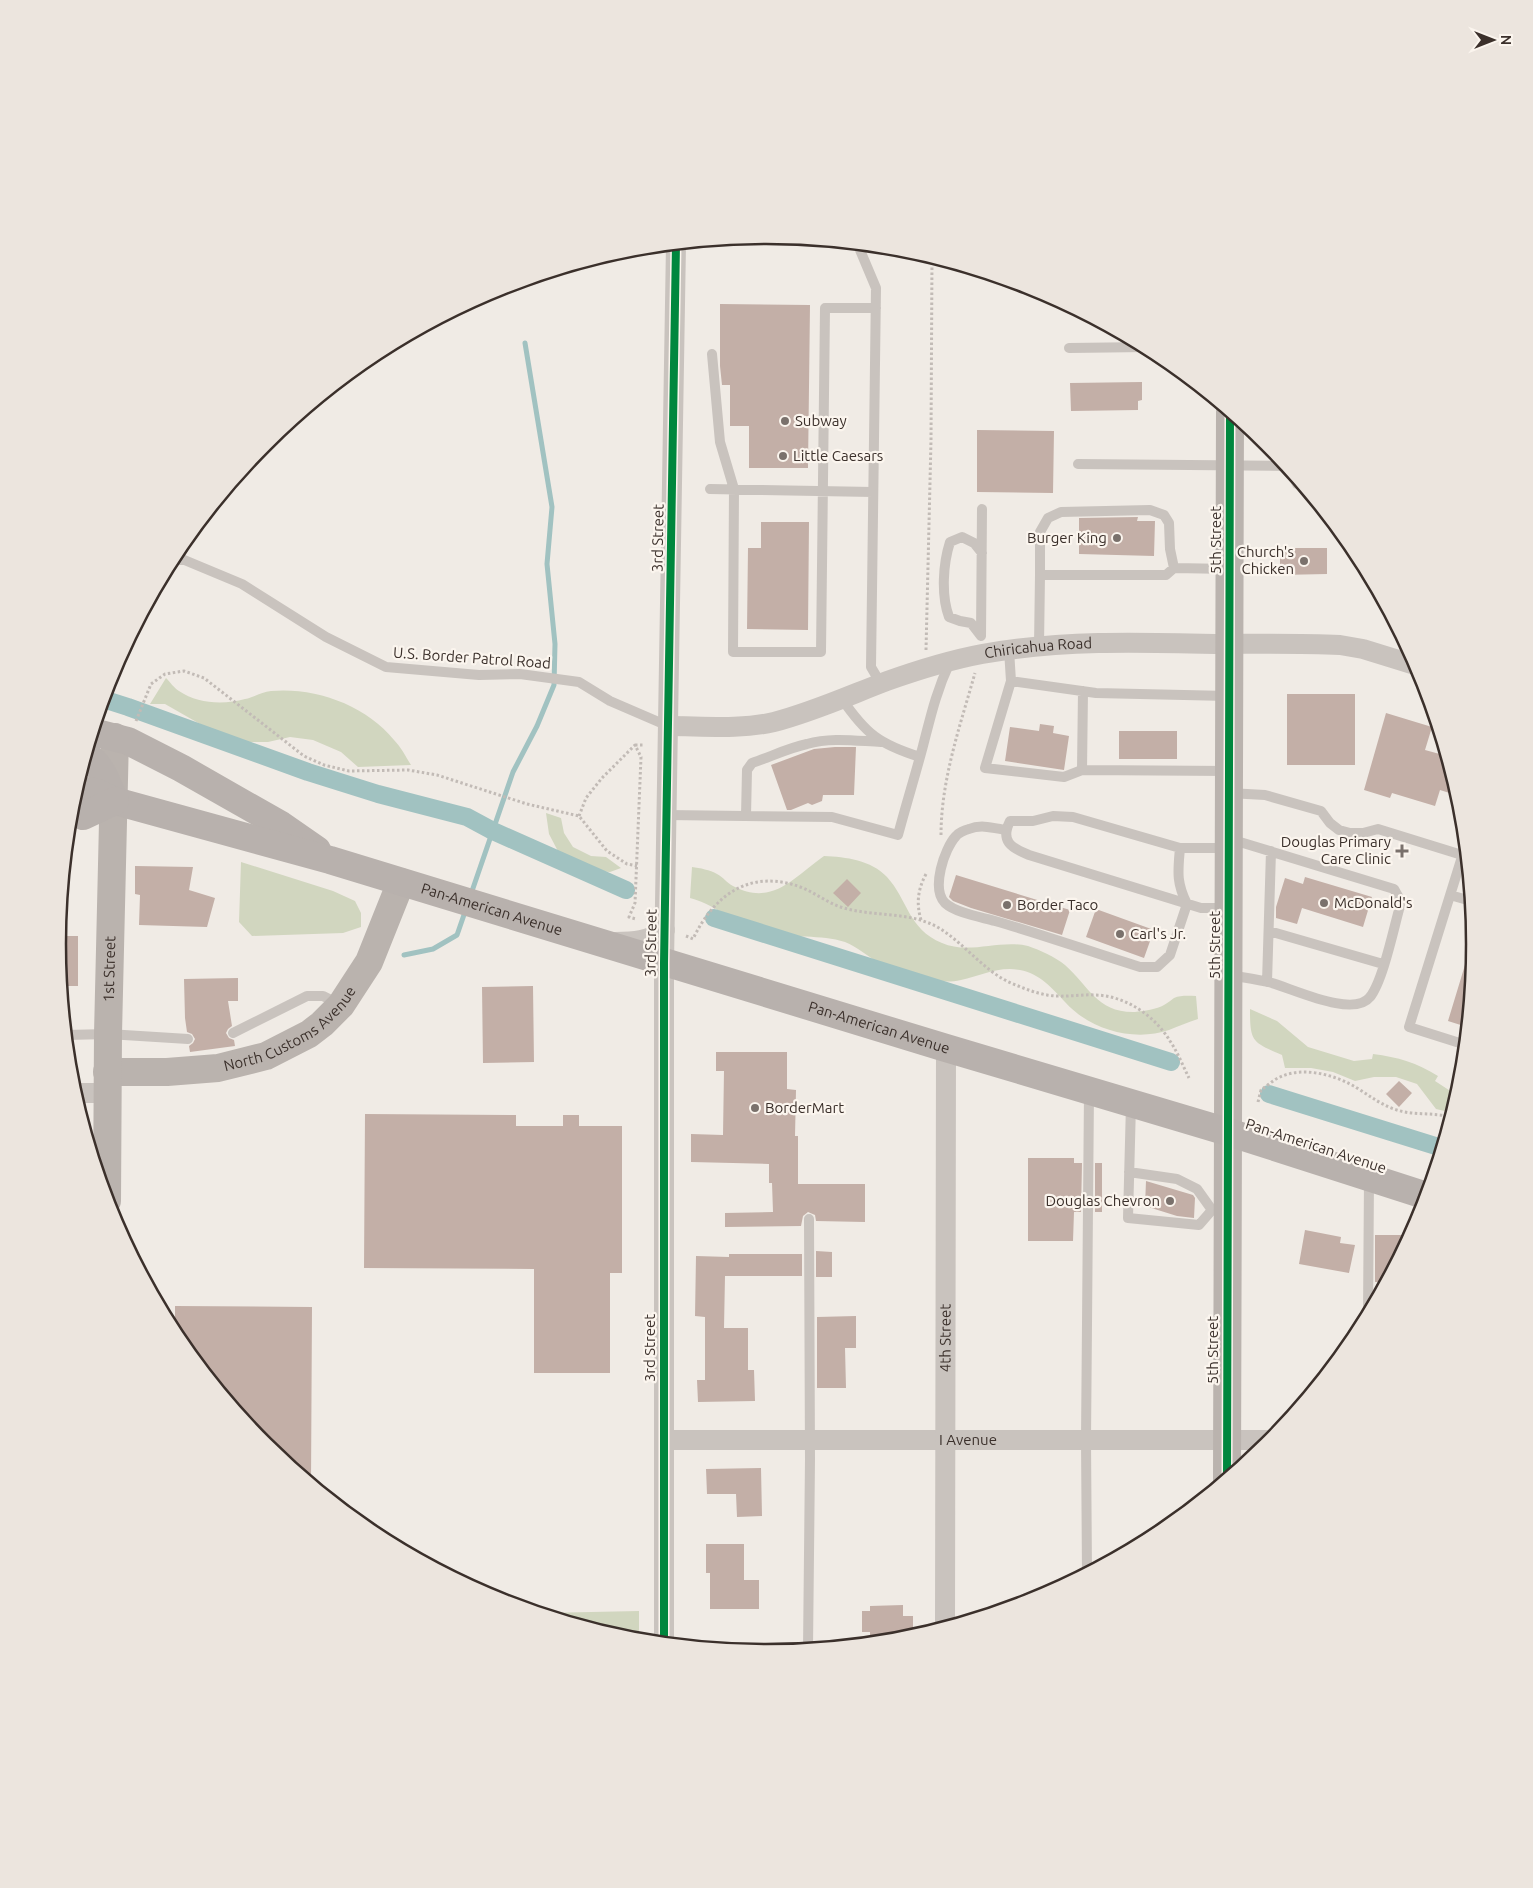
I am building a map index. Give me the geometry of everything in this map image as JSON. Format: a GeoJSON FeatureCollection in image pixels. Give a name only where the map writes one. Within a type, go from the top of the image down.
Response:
{"type":"FeatureCollection","features":[{"type":"Feature","properties":{"kind":"main road","name":"Pan-American Avenue"},"geometry":{"type":"LineString","coordinates":[[114,731],[128,741],[181,768],[281,824],[330,860]]}},
{"type":"Feature","properties":{"kind":"main road"},"geometry":{"type":"LineString","coordinates":[[91,759],[101,770],[115,801]]}},
{"type":"Feature","properties":{"kind":"main road","name":"Pan-American Avenue"},"geometry":{"type":"LineString","coordinates":[[84,804],[95,792],[115,801],[330,860],[664,963],[1228,1132],[1420,1194]]}},
{"type":"Feature","properties":{"kind":"street","name":"3rd Street"},"geometry":{"type":"LineString","coordinates":[[664,1636],[664,963],[676,250]]}},
{"type":"Feature","properties":{"kind":"street","name":"5th Street"},"geometry":{"type":"LineString","coordinates":[[1227,1471],[1220,1211],[1228,1132],[1230,420]]}},
{"type":"Feature","properties":{"kind":"street","name":"Chiricahua Road"},"geometry":{"type":"LineString","coordinates":[[668,726],[740,726],[771,723],[804,714],[881,684],[979,653],[1039,646],[1111,642],[1298,643],[1340,645],[1363,649],[1407,663]]}},
{"type":"Feature","properties":{"kind":"street","name":"1st Street"},"geometry":{"type":"LineString","coordinates":[[107,1179],[108,1034],[115,801],[114,731]]}},
{"type":"Feature","properties":{"kind":"street","name":"North Customs Avenue"},"geometry":{"type":"LineString","coordinates":[[107,1082],[167,1072],[218,1068],[266,1056],[309,1034],[341,1005],[373,955],[401,882]]}},
{"type":"Feature","properties":{"kind":"street","name":"3rd Street"},"geometry":{"type":"LineString","coordinates":[[596,942],[631,942],[650,939],[665,930]]}},
{"type":"Feature","properties":{"kind":"street","name":"4th Street"},"geometry":{"type":"LineString","coordinates":[[945,1621],[946,1048]]}},
{"type":"Feature","properties":{"kind":"street"},"geometry":{"type":"LineString","coordinates":[[82,1090],[107,1082]]}},
{"type":"Feature","properties":{"kind":"street","name":"I Avenue"},"geometry":{"type":"LineString","coordinates":[[664,1440],[1261,1440]]}},
{"type":"Feature","properties":{"kind":"lane"},"geometry":{"type":"LineString","coordinates":[[860,250],[876,288],[871,667],[881,684]]}},
{"type":"Feature","properties":{"kind":"lane"},"geometry":{"type":"LineString","coordinates":[[712,354],[720,442],[734,489],[733,652],[821,652],[825,308],[876,308]]}},
{"type":"Feature","properties":{"kind":"lane"},"geometry":{"type":"LineString","coordinates":[[1069,348],[1132,347]]}},
{"type":"Feature","properties":{"kind":"lane"},"geometry":{"type":"LineString","coordinates":[[1078,464],[1278,466]]}},
{"type":"Feature","properties":{"kind":"lane"},"geometry":{"type":"LineString","coordinates":[[710,489],[874,492]]}},
{"type":"Feature","properties":{"kind":"lane"},"geometry":{"type":"LineString","coordinates":[[979,653],[982,510]]}},
{"type":"Feature","properties":{"kind":"lane"},"geometry":{"type":"LineString","coordinates":[[1039,646],[1040,532],[1048,518],[1061,512],[1150,510],[1164,515],[1169,523],[1170,549],[1174,568]]}},
{"type":"Feature","properties":{"kind":"lane"},"geometry":{"type":"LineString","coordinates":[[979,653],[971,623],[949,617],[945,606],[945,579],[946,556],[950,542],[962,537],[974,543],[982,553]]}},
{"type":"Feature","properties":{"kind":"lane","name":"U.S. Border Patrol Road"},"geometry":{"type":"LineString","coordinates":[[181,559],[242,584],[326,636],[386,667],[479,675],[520,674],[579,682],[610,702],[668,726]]}},
{"type":"Feature","properties":{"kind":"lane"},"geometry":{"type":"LineString","coordinates":[[1040,575],[1166,575],[1174,568],[1230,570]]}},
{"type":"Feature","properties":{"kind":"lane"},"geometry":{"type":"LineString","coordinates":[[1009,650],[1011,681],[985,768],[1064,777],[1082,770],[1229,782],[1265,795],[1321,811],[1330,823],[1339,830],[1350,833],[1363,833],[1378,828],[1461,855]]}},
{"type":"Feature","properties":{"kind":"lane"},"geometry":{"type":"LineString","coordinates":[[666,815],[832,817],[898,835],[936,695],[950,662]]}},
{"type":"Feature","properties":{"kind":"lane"},"geometry":{"type":"LineString","coordinates":[[1011,681],[1096,693],[1229,696]]}},
{"type":"Feature","properties":{"kind":"lane"},"geometry":{"type":"LineString","coordinates":[[1082,770],[1083,691]]}},
{"type":"Feature","properties":{"kind":"lane"},"geometry":{"type":"LineString","coordinates":[[842,699],[866,730],[881,742]]}},
{"type":"Feature","properties":{"kind":"lane"},"geometry":{"type":"LineString","coordinates":[[746,816],[747,770],[752,763],[806,744],[840,740],[881,742],[920,756]]}},
{"type":"Feature","properties":{"kind":"lane"},"geometry":{"type":"LineString","coordinates":[[1228,975],[1267,982],[1339,1004],[1361,1004],[1370,998],[1378,983],[1400,906],[1399,898],[1394,889],[1271,852],[1229,843],[1180,848],[1073,817],[1053,816],[1033,821],[1010,821],[1006,830],[1007,840],[1015,849],[1029,855],[1201,908],[1229,908]]}},
{"type":"Feature","properties":{"kind":"lane"},"geometry":{"type":"LineString","coordinates":[[1006,830],[986,826],[969,828],[956,835],[947,851],[940,871],[938,890],[945,903],[963,912],[994,920],[1140,967],[1157,967],[1170,955],[1187,904],[1180,890],[1177,877],[1180,848]]}},
{"type":"Feature","properties":{"kind":"lane"},"geometry":{"type":"LineString","coordinates":[[1267,982],[1271,852]]}},
{"type":"Feature","properties":{"kind":"lane"},"geometry":{"type":"LineString","coordinates":[[1460,1043],[1409,1027],[1461,857]]}},
{"type":"Feature","properties":{"kind":"lane"},"geometry":{"type":"LineString","coordinates":[[1450,895],[1465,899]]}},
{"type":"Feature","properties":{"kind":"lane"},"geometry":{"type":"LineString","coordinates":[[1268,930],[1383,964]]}},
{"type":"Feature","properties":{"kind":"lane"},"geometry":{"type":"LineString","coordinates":[[233,1033],[307,996],[323,996],[341,1005]]}},
{"type":"Feature","properties":{"kind":"lane"},"geometry":{"type":"LineString","coordinates":[[72,1035],[108,1034],[188,1039]]}},
{"type":"Feature","properties":{"kind":"lane"},"geometry":{"type":"LineString","coordinates":[[1087,1566],[1089,1091]]}},
{"type":"Feature","properties":{"kind":"lane"},"geometry":{"type":"LineString","coordinates":[[1129,1172],[1178,1179],[1197,1189],[1220,1211],[1200,1225],[1128,1218],[1129,1172],[1131,1104]]}},
{"type":"Feature","properties":{"kind":"lane"},"geometry":{"type":"LineString","coordinates":[[1368,1302],[1369,1178]]}},
{"type":"Feature","properties":{"kind":"lane"},"geometry":{"type":"LineString","coordinates":[[808,1219],[810,1440],[808,1643]]}},
{"type":"Feature","properties":{"kind":"path"},"geometry":{"type":"LineString","coordinates":[[926,653],[931,440],[932,264]]}},
{"type":"Feature","properties":{"kind":"path"},"geometry":{"type":"LineString","coordinates":[[941,838],[941,819],[949,766],[979,653]]}},
{"type":"Feature","properties":{"kind":"path"},"geometry":{"type":"LineString","coordinates":[[114,731],[143,703],[152,684],[165,674],[184,671],[204,678],[304,756],[324,765],[349,771],[408,770],[437,775],[527,804],[579,816],[606,852],[627,864],[637,866]]}},
{"type":"Feature","properties":{"kind":"path"},"geometry":{"type":"LineString","coordinates":[[579,816],[586,798],[602,778],[635,745],[645,745]]}},
{"type":"Feature","properties":{"kind":"path"},"geometry":{"type":"LineString","coordinates":[[635,745],[641,756],[637,866],[635,903],[628,917],[636,920]]}},
{"type":"Feature","properties":{"kind":"path"},"geometry":{"type":"LineString","coordinates":[[922,921],[918,897],[920,884],[928,870]]}},
{"type":"Feature","properties":{"kind":"path"},"geometry":{"type":"LineString","coordinates":[[686,936],[694,939],[709,911],[727,894],[741,887],[770,880],[785,882],[805,889],[843,908],[901,916],[922,921],[939,928],[994,973],[1009,982],[1048,995],[1097,994],[1133,1005],[1146,1014],[1170,1041],[1189,1078]]}},
{"type":"Feature","properties":{"kind":"path"},"geometry":{"type":"LineString","coordinates":[[1258,1102],[1261,1090],[1280,1077],[1302,1072],[1331,1076],[1356,1088],[1374,1101],[1396,1110],[1445,1116]]}},
{"type":"Feature","properties":{"kind":"green space"},"geometry":{"type":"Polygon","coordinates":[[[166,678],[175,688],[186,695],[203,701],[220,703],[237,701],[271,691],[288,691],[305,692],[338,701],[369,717],[382,728],[399,746],[411,765],[358,767],[341,752],[313,740],[290,737],[268,742],[238,742],[207,728],[165,704],[150,704],[166,678]]]}},
{"type":"Feature","properties":{"kind":"green space"},"geometry":{"type":"Polygon","coordinates":[[[546,813],[561,818],[564,833],[573,847],[591,856],[606,857],[621,868],[610,872],[587,870],[561,857],[549,834],[546,813]]]}},
{"type":"Feature","properties":{"kind":"green space"},"geometry":{"type":"Polygon","coordinates":[[[824,856],[841,857],[866,863],[881,871],[900,895],[915,922],[931,937],[942,943],[963,948],[1006,944],[1028,946],[1057,959],[1095,997],[1111,1008],[1135,1012],[1154,1009],[1177,997],[1196,996],[1198,1019],[1169,1030],[1142,1035],[1113,1031],[1087,1020],[1075,1012],[1045,982],[1027,972],[1004,969],[951,981],[917,978],[880,964],[845,942],[761,931],[690,898],[692,867],[705,869],[719,875],[733,886],[747,892],[760,893],[782,887],[824,856]]]}},
{"type":"Feature","properties":{"kind":"green space"},"geometry":{"type":"Polygon","coordinates":[[[241,862],[333,891],[355,901],[361,913],[361,927],[343,933],[252,936],[239,922],[241,862]]]}},
{"type":"Feature","properties":{"kind":"green space"},"geometry":{"type":"Polygon","coordinates":[[[1250,1009],[1277,1021],[1308,1047],[1354,1061],[1372,1059],[1373,1054],[1415,1064],[1438,1076],[1435,1081],[1451,1091],[1446,1111],[1436,1109],[1417,1084],[1396,1077],[1374,1077],[1355,1081],[1333,1072],[1311,1068],[1285,1068],[1282,1055],[1264,1047],[1255,1040],[1251,1028],[1250,1009]]]}},
{"type":"Feature","properties":{"kind":"green space"},"geometry":{"type":"Polygon","coordinates":[[[639,1611],[639,1632],[585,1620],[560,1613],[639,1611]]]}},
{"type":"Feature","properties":{"kind":"building"},"geometry":{"type":"Polygon","coordinates":[[[720,304],[810,305],[808,468],[749,468],[749,426],[730,426],[730,385],[722,385],[720,366],[720,304]]]}},
{"type":"Feature","properties":{"kind":"building"},"geometry":{"type":"Polygon","coordinates":[[[1142,382],[1142,400],[1138,401],[1138,410],[1071,411],[1070,383],[1142,382]]]}},
{"type":"Feature","properties":{"kind":"building"},"geometry":{"type":"Polygon","coordinates":[[[977,430],[1054,431],[1053,493],[977,492],[977,430]]]}},
{"type":"Feature","properties":{"kind":"building","name":"Burger King"},"geometry":{"type":"Polygon","coordinates":[[[1138,517],[1137,521],[1155,521],[1154,556],[1079,554],[1079,518],[1138,517]]]}},
{"type":"Feature","properties":{"kind":"building"},"geometry":{"type":"Polygon","coordinates":[[[761,522],[809,522],[808,630],[747,629],[748,548],[761,548],[761,522]]]}},
{"type":"Feature","properties":{"kind":"building","name":"Church's Chicken"},"geometry":{"type":"Polygon","coordinates":[[[1280,548],[1327,548],[1327,574],[1280,575],[1280,548]]]}},
{"type":"Feature","properties":{"kind":"building"},"geometry":{"type":"Polygon","coordinates":[[[1287,694],[1355,694],[1355,765],[1287,765],[1287,694]]]}},
{"type":"Feature","properties":{"kind":"building"},"geometry":{"type":"Polygon","coordinates":[[[1386,713],[1432,727],[1425,750],[1440,754],[1450,793],[1440,790],[1435,806],[1392,793],[1390,798],[1364,790],[1386,713]]]}},
{"type":"Feature","properties":{"kind":"building"},"geometry":{"type":"Polygon","coordinates":[[[1040,724],[1054,726],[1053,733],[1069,736],[1064,770],[1005,761],[1010,727],[1039,731],[1040,724]]]}},
{"type":"Feature","properties":{"kind":"building"},"geometry":{"type":"Polygon","coordinates":[[[1119,731],[1177,731],[1177,759],[1119,759],[1119,731]]]}},
{"type":"Feature","properties":{"kind":"building"},"geometry":{"type":"Polygon","coordinates":[[[856,747],[854,795],[823,795],[822,801],[812,805],[808,803],[787,810],[771,765],[814,749],[856,747]]]}},
{"type":"Feature","properties":{"kind":"building"},"geometry":{"type":"Polygon","coordinates":[[[135,866],[193,867],[189,890],[215,898],[207,927],[139,925],[140,895],[135,894],[135,866]]]}},
{"type":"Feature","properties":{"kind":"building"},"geometry":{"type":"Polygon","coordinates":[[[956,875],[1070,910],[1062,935],[953,901],[949,897],[956,875]]]}},
{"type":"Feature","properties":{"kind":"building","name":"McDonald's"},"geometry":{"type":"Polygon","coordinates":[[[1305,877],[1372,897],[1363,927],[1302,908],[1297,924],[1276,918],[1276,907],[1285,878],[1303,884],[1305,877]]]}},
{"type":"Feature","properties":{"kind":"building"},"geometry":{"type":"Polygon","coordinates":[[[847,879],[861,893],[848,907],[833,893],[847,879]]]}},
{"type":"Feature","properties":{"kind":"building","name":"Carl's Jr."},"geometry":{"type":"Polygon","coordinates":[[[1096,909],[1154,930],[1144,958],[1086,937],[1096,909]]]}},
{"type":"Feature","properties":{"kind":"building"},"geometry":{"type":"Polygon","coordinates":[[[66,936],[78,936],[78,986],[68,986],[66,936]]]}},
{"type":"Feature","properties":{"kind":"building"},"geometry":{"type":"Polygon","coordinates":[[[1466,961],[1462,1025],[1448,1021],[1466,961]]]}},
{"type":"Feature","properties":{"kind":"building"},"geometry":{"type":"Polygon","coordinates":[[[238,978],[238,1001],[228,1001],[232,1026],[226,1033],[229,1038],[234,1040],[235,1046],[190,1052],[189,1046],[195,1039],[192,1034],[187,1032],[184,979],[238,978]]]}},
{"type":"Feature","properties":{"kind":"building"},"geometry":{"type":"Polygon","coordinates":[[[533,986],[534,1062],[483,1063],[482,987],[533,986]]]}},
{"type":"Feature","properties":{"kind":"building"},"geometry":{"type":"Polygon","coordinates":[[[716,1052],[787,1052],[787,1089],[796,1090],[795,1136],[798,1136],[798,1184],[865,1184],[865,1222],[816,1221],[815,1215],[808,1212],[803,1216],[801,1226],[725,1227],[725,1213],[773,1212],[772,1183],[769,1183],[769,1164],[691,1162],[691,1134],[723,1135],[724,1071],[716,1071],[716,1052]]]}},
{"type":"Feature","properties":{"kind":"building"},"geometry":{"type":"Polygon","coordinates":[[[1399,1081],[1412,1093],[1399,1107],[1386,1094],[1399,1081]]]}},
{"type":"Feature","properties":{"kind":"building"},"geometry":{"type":"Polygon","coordinates":[[[365,1114],[516,1115],[516,1126],[563,1126],[563,1115],[579,1115],[579,1126],[622,1126],[622,1273],[610,1273],[610,1373],[534,1373],[534,1269],[364,1268],[365,1114]]]}},
{"type":"Feature","properties":{"kind":"building"},"geometry":{"type":"Polygon","coordinates":[[[1028,1158],[1074,1158],[1074,1163],[1082,1163],[1081,1212],[1074,1212],[1073,1241],[1028,1241],[1028,1158]]]}},
{"type":"Feature","properties":{"kind":"building"},"geometry":{"type":"Polygon","coordinates":[[[1095,1163],[1102,1163],[1102,1212],[1095,1212],[1095,1163]]]}},
{"type":"Feature","properties":{"kind":"building","name":"Douglas Chevron"},"geometry":{"type":"Polygon","coordinates":[[[1146,1181],[1193,1195],[1195,1198],[1194,1218],[1177,1216],[1145,1206],[1146,1181]]]}},
{"type":"Feature","properties":{"kind":"building"},"geometry":{"type":"Polygon","coordinates":[[[1305,1230],[1341,1237],[1340,1243],[1355,1245],[1349,1273],[1299,1264],[1305,1230]]]}},
{"type":"Feature","properties":{"kind":"building"},"geometry":{"type":"Polygon","coordinates":[[[1375,1235],[1402,1235],[1395,1254],[1380,1282],[1375,1282],[1375,1235]]]}},
{"type":"Feature","properties":{"kind":"building"},"geometry":{"type":"Polygon","coordinates":[[[816,1251],[832,1252],[832,1277],[816,1277],[816,1251]]]}},
{"type":"Feature","properties":{"kind":"building"},"geometry":{"type":"Polygon","coordinates":[[[729,1254],[802,1254],[802,1276],[725,1276],[724,1328],[748,1328],[748,1370],[754,1370],[755,1401],[698,1402],[697,1380],[705,1380],[705,1317],[695,1316],[696,1256],[729,1257],[729,1254]]]}},
{"type":"Feature","properties":{"kind":"building"},"geometry":{"type":"Polygon","coordinates":[[[175,1306],[312,1307],[311,1475],[271,1439],[240,1406],[211,1370],[175,1318],[175,1306]]]}},
{"type":"Feature","properties":{"kind":"building"},"geometry":{"type":"Polygon","coordinates":[[[856,1316],[856,1348],[845,1348],[846,1388],[817,1388],[817,1317],[856,1316]]]}},
{"type":"Feature","properties":{"kind":"building"},"geometry":{"type":"Polygon","coordinates":[[[761,1468],[762,1516],[737,1517],[736,1494],[707,1494],[706,1469],[761,1468]]]}},
{"type":"Feature","properties":{"kind":"building"},"geometry":{"type":"Polygon","coordinates":[[[706,1544],[744,1544],[744,1580],[759,1580],[759,1609],[710,1609],[710,1573],[706,1573],[706,1544]]]}},
{"type":"Feature","properties":{"kind":"building"},"geometry":{"type":"Polygon","coordinates":[[[903,1605],[903,1616],[913,1616],[913,1629],[877,1635],[870,1635],[870,1632],[862,1632],[862,1611],[870,1611],[870,1606],[903,1605]]]}},
{"type":"Feature","properties":{"kind":"waterway"},"geometry":{"type":"LineString","coordinates":[[471,894],[513,772],[537,726],[554,685],[555,644],[547,564],[552,507],[525,343]]}},
{"type":"Feature","properties":{"kind":"waterway"},"geometry":{"type":"LineString","coordinates":[[110,701],[308,772],[378,794],[467,817],[493,831],[626,890]]}},
{"type":"Feature","properties":{"kind":"waterway"},"geometry":{"type":"LineString","coordinates":[[404,955],[433,949],[457,935],[466,909]]}},
{"type":"Feature","properties":{"kind":"waterway"},"geometry":{"type":"LineString","coordinates":[[714,918],[1171,1062]]}},
{"type":"Feature","properties":{"kind":"waterway"},"geometry":{"type":"LineString","coordinates":[[1269,1094],[1437,1146]]}},
{"type":"Feature","properties":{"kind":"cycle path"},"geometry":{"type":"LineString","coordinates":[[664,1636],[664,963],[676,250]]}},
{"type":"Feature","properties":{"kind":"cycle path"},"geometry":{"type":"LineString","coordinates":[[1227,1471],[1230,420]]}},
{"type":"Feature","properties":{"kind":"place","name":"Subway"},"geometry":{"type":"Point","coordinates":[785,421]}},
{"type":"Feature","properties":{"kind":"place","name":"Little Caesars"},"geometry":{"type":"Point","coordinates":[783,456]}},
{"type":"Feature","properties":{"kind":"place","name":"Burger King"},"geometry":{"type":"Point","coordinates":[1117,538]}},
{"type":"Feature","properties":{"kind":"place","name":"Church's Chicken"},"geometry":{"type":"Point","coordinates":[1304,561]}},
{"type":"Feature","properties":{"kind":"place","name":"Douglas Primary Care Clinic"},"geometry":{"type":"Point","coordinates":[1402,851]}},
{"type":"Feature","properties":{"kind":"place","name":"McDonald's"},"geometry":{"type":"Point","coordinates":[1324,903]}},
{"type":"Feature","properties":{"kind":"place","name":"Border Taco"},"geometry":{"type":"Point","coordinates":[1007,905]}},
{"type":"Feature","properties":{"kind":"place","name":"Carl's Jr."},"geometry":{"type":"Point","coordinates":[1120,934]}},
{"type":"Feature","properties":{"kind":"place","name":"BorderMart"},"geometry":{"type":"Point","coordinates":[755,1108]}},
{"type":"Feature","properties":{"kind":"place","name":"Douglas Chevron"},"geometry":{"type":"Point","coordinates":[1170,1201]}}]}
